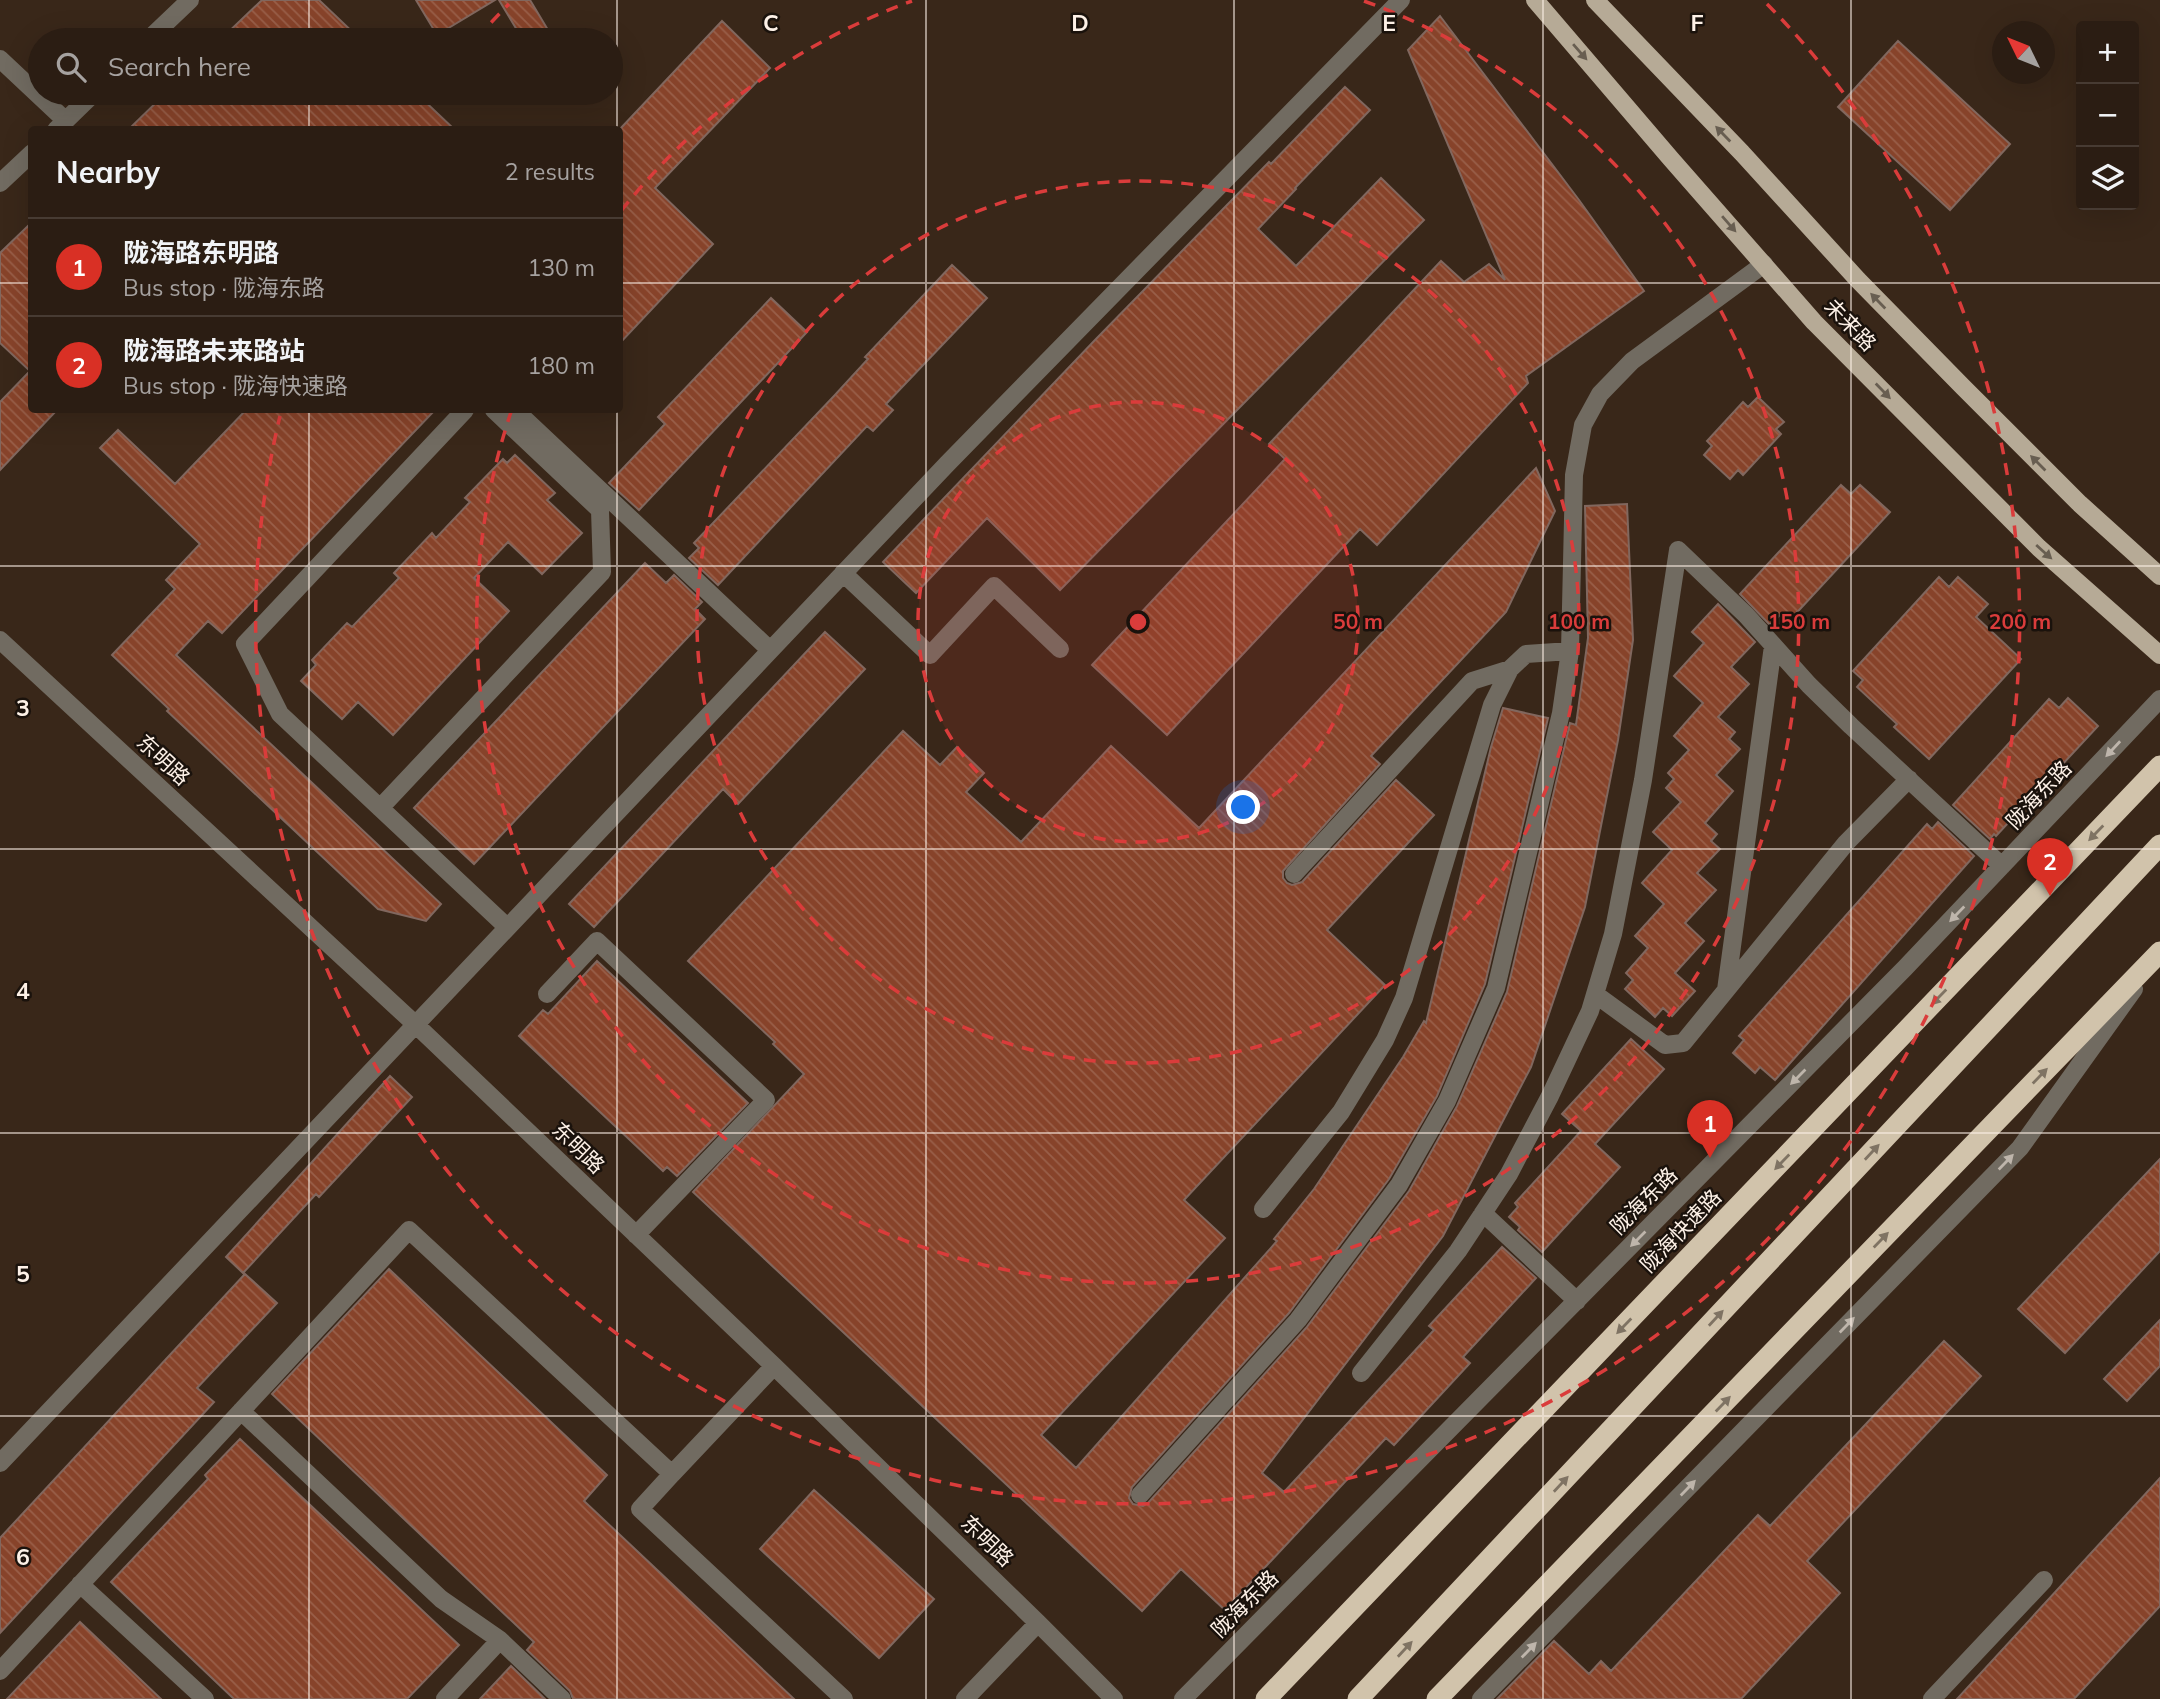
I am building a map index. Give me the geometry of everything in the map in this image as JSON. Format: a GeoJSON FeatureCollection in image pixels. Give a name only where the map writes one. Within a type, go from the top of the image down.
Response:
{"type":"FeatureCollection","features":[{"type":"Feature","properties":{"kind":"highway","name":"陇海快速路"},"geometry":{"type":"LineString","coordinates":[[1266,1699],[2160,766]]}},
{"type":"Feature","properties":{"kind":"highway"},"geometry":{"type":"LineString","coordinates":[[1358,1699],[2160,845]]}},
{"type":"Feature","properties":{"kind":"highway"},"geometry":{"type":"LineString","coordinates":[[1437,1699],[2160,952]]}},
{"type":"Feature","properties":{"kind":"main road","name":"未来路"},"geometry":{"type":"LineString","coordinates":[[1535,0],[1824,332],[2039,548],[2160,654]]}},
{"type":"Feature","properties":{"kind":"main road","name":"未来路"},"geometry":{"type":"LineString","coordinates":[[1595,0],[1962,387],[2080,504],[2160,576]]}},
{"type":"Feature","properties":{"kind":"street"},"geometry":{"type":"LineString","coordinates":[[161,28],[190,0]]}},
{"type":"Feature","properties":{"kind":"street"},"geometry":{"type":"LineString","coordinates":[[0,1463],[966,444],[1401,0]]}},
{"type":"Feature","properties":{"kind":"street"},"geometry":{"type":"LineString","coordinates":[[0,59],[28,90]]}},
{"type":"Feature","properties":{"kind":"street"},"geometry":{"type":"LineString","coordinates":[[42,105],[60,125],[81,105]]}},
{"type":"Feature","properties":{"kind":"street"},"geometry":{"type":"LineString","coordinates":[[0,183],[28,157]]}},
{"type":"Feature","properties":{"kind":"street"},"geometry":{"type":"LineString","coordinates":[[1140,1495],[1298,1320],[1399,1185],[1447,1101],[1496,988],[1561,713],[1570,651],[1574,475],[1583,425],[1600,394],[1632,361],[1764,264]]}},
{"type":"Feature","properties":{"kind":"street"},"geometry":{"type":"LineString","coordinates":[[462,413],[245,643],[280,714],[507,927]]}},
{"type":"Feature","properties":{"kind":"street"},"geometry":{"type":"LineString","coordinates":[[380,808],[602,572],[600,510],[497,413]]}},
{"type":"Feature","properties":{"kind":"street"},"geometry":{"type":"LineString","coordinates":[[518,413],[770,650]]}},
{"type":"Feature","properties":{"kind":"street"},"geometry":{"type":"LineString","coordinates":[[1361,1373],[1458,1251],[1509,1174],[1590,1011],[1613,934],[1643,780],[1678,550],[1745,615],[1851,726],[2002,866]]}},
{"type":"Feature","properties":{"kind":"street"},"geometry":{"type":"LineString","coordinates":[[843,573],[930,655],[994,586],[1060,649]]}},
{"type":"Feature","properties":{"kind":"street","name":"东明路"},"geometry":{"type":"LineString","coordinates":[[0,640],[415,1024],[774,1366],[1114,1699]]}},
{"type":"Feature","properties":{"kind":"street"},"geometry":{"type":"LineString","coordinates":[[1726,990],[1773,646]]}},
{"type":"Feature","properties":{"kind":"street"},"geometry":{"type":"LineString","coordinates":[[1262,1209],[1341,1112],[1395,1019],[1404,998],[1492,705],[1510,670],[1527,654],[1570,651]]}},
{"type":"Feature","properties":{"kind":"street"},"geometry":{"type":"LineString","coordinates":[[1294,874],[1472,681],[1510,670]]}},
{"type":"Feature","properties":{"kind":"street","name":"陇海东路"},"geometry":{"type":"LineString","coordinates":[[1184,1699],[1905,968],[2160,699]]}},
{"type":"Feature","properties":{"kind":"street"},"geometry":{"type":"LineString","coordinates":[[1595,994],[1665,1045],[1683,1043],[1846,843],[1909,779]]}},
{"type":"Feature","properties":{"kind":"street"},"geometry":{"type":"LineString","coordinates":[[547,994],[597,941],[766,1100],[636,1236]]}},
{"type":"Feature","properties":{"kind":"street"},"geometry":{"type":"LineString","coordinates":[[1481,1699],[2020,1148],[2160,952]]}},
{"type":"Feature","properties":{"kind":"street"},"geometry":{"type":"LineString","coordinates":[[1483,1213],[1577,1301]]}},
{"type":"Feature","properties":{"kind":"street"},"geometry":{"type":"LineString","coordinates":[[0,1671],[409,1230],[672,1474]]}},
{"type":"Feature","properties":{"kind":"street"},"geometry":{"type":"LineString","coordinates":[[774,1366],[640,1509],[844,1699]]}},
{"type":"Feature","properties":{"kind":"street"},"geometry":{"type":"LineString","coordinates":[[242,1411],[441,1599],[500,1640],[562,1699]]}},
{"type":"Feature","properties":{"kind":"street"},"geometry":{"type":"LineString","coordinates":[[1932,1699],[2044,1580]]}},
{"type":"Feature","properties":{"kind":"street"},"geometry":{"type":"LineString","coordinates":[[80,1584],[205,1699]]}},
{"type":"Feature","properties":{"kind":"street"},"geometry":{"type":"LineString","coordinates":[[965,1699],[1038,1623]]}},
{"type":"Feature","properties":{"kind":"street"},"geometry":{"type":"LineString","coordinates":[[446,1699],[500,1640]]}},
{"type":"Feature","properties":{"kind":"building"},"geometry":{"type":"Polygon","coordinates":[[[262,0],[319,0],[348,28],[233,28],[262,0]]]}},
{"type":"Feature","properties":{"kind":"building"},"geometry":{"type":"Polygon","coordinates":[[[416,0],[495,0],[449,28],[433,28],[416,0]]]}},
{"type":"Feature","properties":{"kind":"building"},"geometry":{"type":"Polygon","coordinates":[[[499,0],[530,0],[547,28],[516,28],[499,0]]]}},
{"type":"Feature","properties":{"kind":"building"},"geometry":{"type":"Polygon","coordinates":[[[1440,16],[1644,291],[1526,376],[1528,383],[1377,545],[1360,529],[1167,735],[1092,665],[1285,459],[1269,444],[1441,261],[1464,282],[1489,264],[1505,280],[1408,50],[1440,16]]]}},
{"type":"Feature","properties":{"kind":"building"},"geometry":{"type":"Polygon","coordinates":[[[722,21],[770,68],[655,188],[713,244],[623,340],[623,126],[722,21]]]}},
{"type":"Feature","properties":{"kind":"building"},"geometry":{"type":"Polygon","coordinates":[[[1898,41],[2010,144],[1950,210],[1838,107],[1898,41]]]}},
{"type":"Feature","properties":{"kind":"building"},"geometry":{"type":"Polygon","coordinates":[[[1345,87],[1370,110],[1258,229],[1296,266],[1381,178],[1424,220],[1060,590],[987,518],[916,593],[883,562],[1095,340],[1345,87]]]}},
{"type":"Feature","properties":{"kind":"building"},"geometry":{"type":"Polygon","coordinates":[[[154,105],[429,105],[451,126],[132,126],[154,105]]]}},
{"type":"Feature","properties":{"kind":"building"},"geometry":{"type":"Polygon","coordinates":[[[28,226],[28,369],[0,343],[0,253],[28,226]]]}},
{"type":"Feature","properties":{"kind":"building"},"geometry":{"type":"Polygon","coordinates":[[[952,265],[987,298],[886,404],[893,410],[873,431],[867,426],[718,585],[689,558],[699,548],[694,543],[834,396],[868,359],[865,357],[952,265]]]}},
{"type":"Feature","properties":{"kind":"building"},"geometry":{"type":"Polygon","coordinates":[[[771,298],[807,332],[639,510],[609,483],[665,424],[658,417],[771,298]]]}},
{"type":"Feature","properties":{"kind":"building"},"geometry":{"type":"Polygon","coordinates":[[[28,373],[28,413],[54,413],[0,470],[0,402],[28,373]]]}},
{"type":"Feature","properties":{"kind":"building"},"geometry":{"type":"Polygon","coordinates":[[[1758,397],[1784,422],[1776,429],[1781,434],[1743,475],[1738,470],[1730,479],[1704,455],[1712,446],[1707,441],[1743,402],[1748,407],[1758,397]]]}},
{"type":"Feature","properties":{"kind":"building"},"geometry":{"type":"Polygon","coordinates":[[[243,413],[432,413],[222,633],[208,621],[176,655],[441,904],[426,921],[378,909],[167,711],[169,709],[112,655],[175,589],[166,580],[200,544],[100,448],[118,430],[175,484],[243,413]]]}},
{"type":"Feature","properties":{"kind":"building"},"geometry":{"type":"Polygon","coordinates":[[[515,455],[555,493],[547,500],[582,533],[542,574],[508,542],[474,578],[509,611],[393,735],[358,702],[342,719],[301,681],[316,665],[312,660],[347,623],[352,627],[399,578],[394,573],[432,533],[436,538],[470,502],[465,498],[503,459],[507,463],[515,455]]]}},
{"type":"Feature","properties":{"kind":"building"},"geometry":{"type":"Polygon","coordinates":[[[1536,468],[1555,511],[1506,612],[1371,756],[1380,764],[1283,871],[1283,878],[1287,883],[1292,885],[1302,882],[1396,780],[1434,815],[1327,930],[1385,985],[1184,1200],[1225,1238],[1041,1435],[1076,1468],[1277,1241],[1274,1239],[1314,1189],[1403,1057],[1424,1021],[1426,1023],[1491,747],[1503,708],[1548,718],[1485,984],[1437,1096],[1389,1179],[1289,1313],[1132,1487],[1129,1498],[1133,1504],[1143,1506],[1148,1503],[1306,1328],[1409,1191],[1457,1106],[1507,992],[1570,723],[1576,725],[1588,638],[1585,506],[1627,504],[1633,640],[1618,740],[1585,907],[1531,1067],[1443,1236],[1262,1473],[1284,1492],[1434,1330],[1429,1326],[1502,1247],[1536,1278],[1463,1357],[1470,1363],[1394,1445],[1386,1438],[1225,1610],[1181,1569],[1142,1611],[693,1192],[804,1074],[773,1044],[775,1042],[688,961],[903,731],[940,765],[957,747],[984,773],[966,792],[1021,842],[1111,746],[1199,828],[1536,468]]]}},
{"type":"Feature","properties":{"kind":"building"},"geometry":{"type":"Polygon","coordinates":[[[1841,485],[1851,494],[1860,485],[1890,512],[1788,622],[1780,615],[1770,625],[1740,594],[1841,485]]]}},
{"type":"Feature","properties":{"kind":"building"},"geometry":{"type":"Polygon","coordinates":[[[645,563],[666,583],[674,575],[702,602],[695,609],[705,619],[474,864],[414,808],[645,563]]]}},
{"type":"Feature","properties":{"kind":"building"},"geometry":{"type":"Polygon","coordinates":[[[1939,577],[1949,587],[1958,577],[1988,604],[1976,617],[2021,659],[1929,759],[1894,727],[1897,724],[1857,687],[1863,680],[1853,671],[1939,577]]]}},
{"type":"Feature","properties":{"kind":"building"},"geometry":{"type":"Polygon","coordinates":[[[1718,604],[1755,642],[1731,667],[1749,684],[1718,717],[1735,732],[1729,739],[1740,749],[1716,775],[1733,791],[1705,823],[1717,834],[1711,841],[1720,849],[1697,873],[1716,890],[1685,923],[1704,941],[1675,973],[1695,991],[1672,1016],[1663,1008],[1655,1017],[1625,989],[1633,980],[1626,973],[1648,948],[1635,936],[1664,904],[1642,883],[1672,850],[1653,832],[1681,802],[1666,788],[1674,779],[1668,773],[1689,750],[1674,736],[1703,703],[1674,676],[1704,643],[1692,632],[1718,604]]]}},
{"type":"Feature","properties":{"kind":"building"},"geometry":{"type":"Polygon","coordinates":[[[825,632],[865,669],[738,804],[723,789],[594,927],[569,904],[825,632]]]}},
{"type":"Feature","properties":{"kind":"building"},"geometry":{"type":"Polygon","coordinates":[[[2068,698],[2098,726],[1996,836],[1994,834],[1990,839],[1953,805],[2049,699],[2059,708],[2068,698]]]}},
{"type":"Feature","properties":{"kind":"building"},"geometry":{"type":"Polygon","coordinates":[[[1938,822],[1974,856],[1775,1080],[1760,1067],[1755,1073],[1733,1053],[1744,1040],[1739,1036],[1927,824],[1932,829],[1938,822]]]}},
{"type":"Feature","properties":{"kind":"building"},"geometry":{"type":"Polygon","coordinates":[[[597,961],[748,1103],[677,1176],[667,1167],[663,1171],[519,1036],[543,1010],[548,1014],[597,961]]]}},
{"type":"Feature","properties":{"kind":"building"},"geometry":{"type":"Polygon","coordinates":[[[1631,1039],[1664,1069],[1595,1144],[1620,1167],[1542,1252],[1518,1230],[1520,1227],[1509,1217],[1518,1207],[1515,1203],[1581,1131],[1562,1114],[1631,1039]]]}},
{"type":"Feature","properties":{"kind":"building"},"geometry":{"type":"Polygon","coordinates":[[[390,1076],[412,1097],[319,1197],[316,1194],[243,1273],[226,1257],[390,1076]]]}},
{"type":"Feature","properties":{"kind":"building"},"geometry":{"type":"Polygon","coordinates":[[[2160,1159],[2160,1251],[2065,1353],[2018,1309],[2160,1159]]]}},
{"type":"Feature","properties":{"kind":"building"},"geometry":{"type":"Polygon","coordinates":[[[389,1269],[607,1475],[584,1501],[794,1699],[573,1699],[570,1691],[527,1650],[534,1642],[272,1394],[389,1269]]]}},
{"type":"Feature","properties":{"kind":"building"},"geometry":{"type":"Polygon","coordinates":[[[245,1274],[277,1303],[197,1388],[214,1402],[0,1633],[0,1538],[245,1274]]]}},
{"type":"Feature","properties":{"kind":"building"},"geometry":{"type":"Polygon","coordinates":[[[2160,1320],[2160,1366],[2127,1401],[2104,1379],[2160,1320]]]}},
{"type":"Feature","properties":{"kind":"building"},"geometry":{"type":"Polygon","coordinates":[[[1944,1341],[1981,1376],[1807,1561],[1840,1593],[1741,1699],[1497,1699],[1554,1641],[1589,1674],[1601,1661],[1611,1671],[1758,1515],[1770,1526],[1944,1341]]]}},
{"type":"Feature","properties":{"kind":"building"},"geometry":{"type":"Polygon","coordinates":[[[240,1439],[459,1645],[407,1699],[234,1699],[111,1582],[208,1479],[205,1475],[240,1439]]]}},
{"type":"Feature","properties":{"kind":"building"},"geometry":{"type":"Polygon","coordinates":[[[2160,1478],[2160,1606],[2074,1699],[1957,1699],[2160,1478]]]}},
{"type":"Feature","properties":{"kind":"building"},"geometry":{"type":"Polygon","coordinates":[[[814,1490],[934,1599],[879,1658],[760,1549],[814,1490]]]}},
{"type":"Feature","properties":{"kind":"building"},"geometry":{"type":"Polygon","coordinates":[[[80,1622],[161,1699],[7,1699],[80,1622]]]}},
{"type":"Feature","properties":{"kind":"building"},"geometry":{"type":"Polygon","coordinates":[[[511,1666],[545,1699],[480,1699],[511,1666]]]}},
{"type":"Feature","properties":{"kind":"place","name":"陇海路未来路站"},"geometry":{"type":"Point","coordinates":[2050,896]}},
{"type":"Feature","properties":{"kind":"place","name":"陇海路东明路"},"geometry":{"type":"Point","coordinates":[1710,1158]}}]}
